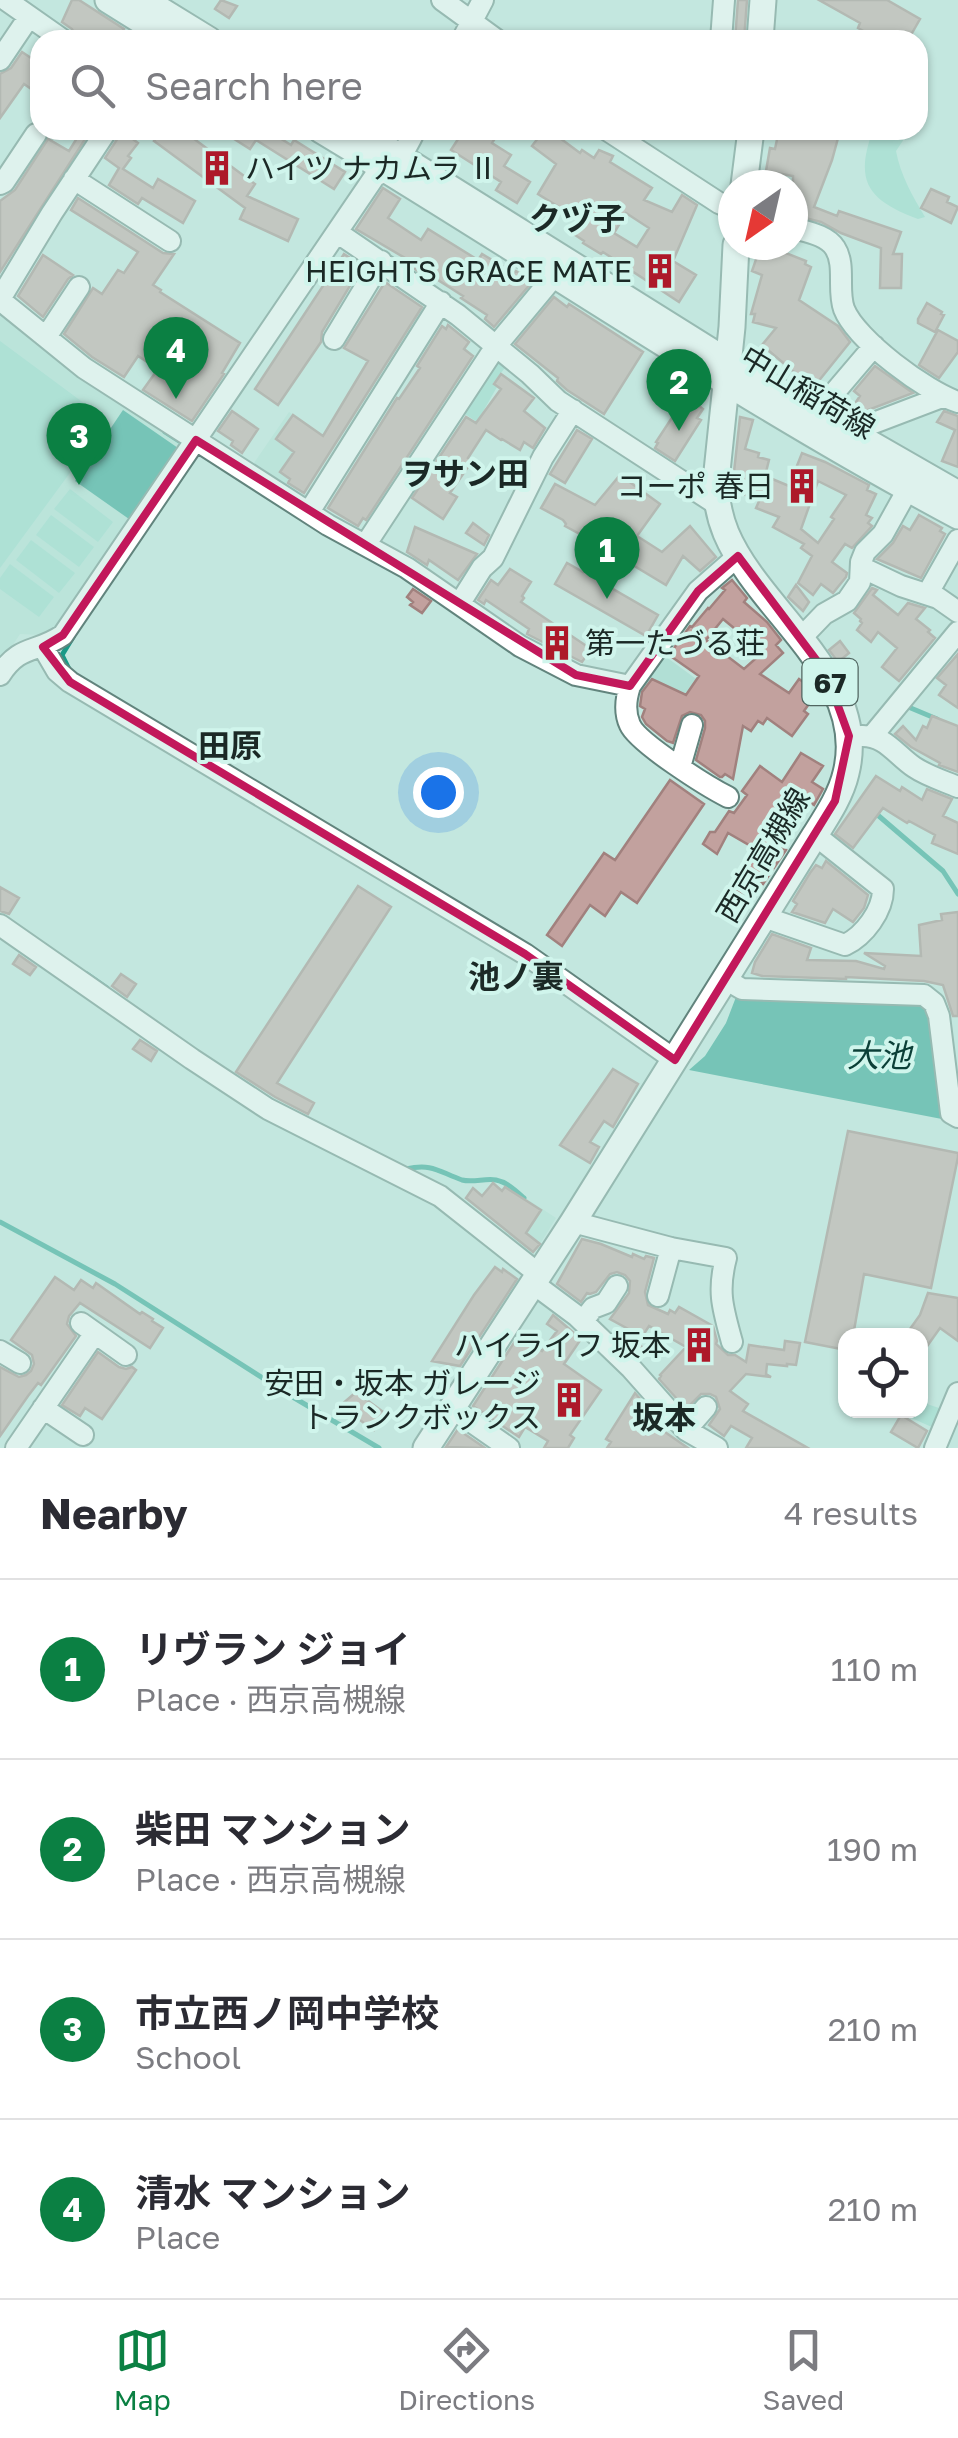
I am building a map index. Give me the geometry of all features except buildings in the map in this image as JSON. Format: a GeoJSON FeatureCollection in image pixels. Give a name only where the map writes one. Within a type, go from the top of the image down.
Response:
{"type":"FeatureCollection","features":[{"type":"Feature","properties":{"kind":"main road"},"geometry":{"type":"LineString","coordinates":[[108,0],[156,30]]}},
{"type":"Feature","properties":{"kind":"main road"},"geometry":{"type":"LineString","coordinates":[[144,0],[194,30]]}},
{"type":"Feature","properties":{"kind":"main road"},"geometry":{"type":"LineString","coordinates":[[761,30],[763,0]]}},
{"type":"Feature","properties":{"kind":"main road","name":"中山稲荷線"},"geometry":{"type":"LineString","coordinates":[[343,140],[394,163],[908,489],[958,516]]}},
{"type":"Feature","properties":{"kind":"main road","name":"中山稲荷線"},"geometry":{"type":"LineString","coordinates":[[368,140],[394,163],[555,274],[727,372],[817,414],[958,494]]}},
{"type":"Feature","properties":{"kind":"main road"},"geometry":{"type":"LineString","coordinates":[[745,170],[747,140]]}},
{"type":"Feature","properties":{"kind":"main road","name":"西京高槻線"},"geometry":{"type":"LineString","coordinates":[[426,1448],[537,1280],[815,835],[835,801],[861,736],[826,674],[738,556],[725,532],[718,506],[716,481],[735,260]]}},
{"type":"Feature","properties":{"kind":"street"},"geometry":{"type":"LineString","coordinates":[[6,0],[49,30]]}},
{"type":"Feature","properties":{"kind":"street"},"geometry":{"type":"LineString","coordinates":[[442,0],[485,30]]}},
{"type":"Feature","properties":{"kind":"street"},"geometry":{"type":"LineString","coordinates":[[468,30],[483,0]]}},
{"type":"Feature","properties":{"kind":"street"},"geometry":{"type":"LineString","coordinates":[[722,30],[724,0]]}},
{"type":"Feature","properties":{"kind":"street"},"geometry":{"type":"LineString","coordinates":[[0,60],[30,16]]}},
{"type":"Feature","properties":{"kind":"street"},"geometry":{"type":"LineString","coordinates":[[0,184],[32,140]]}},
{"type":"Feature","properties":{"kind":"street"},"geometry":{"type":"LineString","coordinates":[[99,140],[0,299],[84,368],[347,537],[428,580],[520,646],[576,676],[630,686]]}},
{"type":"Feature","properties":{"kind":"street"},"geometry":{"type":"LineString","coordinates":[[0,675],[18,652],[43,647],[62,635],[345,238],[375,176],[394,163],[409,140]]}},
{"type":"Feature","properties":{"kind":"street"},"geometry":{"type":"LineString","coordinates":[[623,140],[718,202]]}},
{"type":"Feature","properties":{"kind":"street"},"geometry":{"type":"LineString","coordinates":[[74,179],[170,242]]}},
{"type":"Feature","properties":{"kind":"street"},"geometry":{"type":"LineString","coordinates":[[808,232],[828,240],[835,248],[844,308],[858,332],[950,400]]}},
{"type":"Feature","properties":{"kind":"street"},"geometry":{"type":"LineString","coordinates":[[345,238],[441,302],[558,402],[718,506]]}},
{"type":"Feature","properties":{"kind":"street"},"geometry":{"type":"LineString","coordinates":[[334,339],[381,262]]}},
{"type":"Feature","properties":{"kind":"street"},"geometry":{"type":"LineString","coordinates":[[366,544],[496,346],[555,274]]}},
{"type":"Feature","properties":{"kind":"street"},"geometry":{"type":"LineString","coordinates":[[46,337],[79,286]]}},
{"type":"Feature","properties":{"kind":"street"},"geometry":{"type":"LineString","coordinates":[[309,512],[441,302]]}},
{"type":"Feature","properties":{"kind":"street"},"geometry":{"type":"LineString","coordinates":[[817,414],[874,346]]}},
{"type":"Feature","properties":{"kind":"street"},"geometry":{"type":"LineString","coordinates":[[850,432],[950,400]]}},
{"type":"Feature","properties":{"kind":"street"},"geometry":{"type":"LineString","coordinates":[[460,603],[493,558],[544,457],[573,410]]}},
{"type":"Feature","properties":{"kind":"street"},"geometry":{"type":"LineString","coordinates":[[800,639],[824,614],[847,601],[860,582],[866,552],[883,534],[908,489]]}},
{"type":"Feature","properties":{"kind":"street"},"geometry":{"type":"LineString","coordinates":[[928,594],[958,540]]}},
{"type":"Feature","properties":{"kind":"street"},"geometry":{"type":"LineString","coordinates":[[728,797],[704,785],[630,728],[625,700],[630,686],[698,591],[738,556]]}},
{"type":"Feature","properties":{"kind":"street"},"geometry":{"type":"LineString","coordinates":[[861,566],[901,586],[928,594],[958,612]]}},
{"type":"Feature","properties":{"kind":"street"},"geometry":{"type":"LineString","coordinates":[[958,632],[861,736],[900,754],[914,768],[958,788]]}},
{"type":"Feature","properties":{"kind":"street"},"geometry":{"type":"LineString","coordinates":[[43,647],[57,672],[70,682],[525,954],[675,1060]]}},
{"type":"Feature","properties":{"kind":"street"},"geometry":{"type":"LineString","coordinates":[[680,767],[692,725]]}},
{"type":"Feature","properties":{"kind":"street"},"geometry":{"type":"LineString","coordinates":[[764,917],[844,945],[858,939],[883,901],[882,889],[815,835]]}},
{"type":"Feature","properties":{"kind":"street"},"geometry":{"type":"LineString","coordinates":[[0,925],[268,1109],[440,1196],[631,1368],[686,1430],[717,1448]]}},
{"type":"Feature","properties":{"kind":"street"},"geometry":{"type":"LineString","coordinates":[[726,979],[742,988],[924,996],[934,1003],[939,1016],[952,1113],[958,1117]]}},
{"type":"Feature","properties":{"kind":"street"},"geometry":{"type":"LineString","coordinates":[[573,1222],[726,1258],[720,1281],[732,1342]]}},
{"type":"Feature","properties":{"kind":"street"},"geometry":{"type":"LineString","coordinates":[[658,1296],[671,1248]]}},
{"type":"Feature","properties":{"kind":"street"},"geometry":{"type":"LineString","coordinates":[[582,1322],[593,1308],[606,1303],[617,1286]]}},
{"type":"Feature","properties":{"kind":"street"},"geometry":{"type":"LineString","coordinates":[[16,1448],[88,1328],[126,1354]]}},
{"type":"Feature","properties":{"kind":"street"},"geometry":{"type":"LineString","coordinates":[[935,1448],[951,1428],[958,1393]]}},
{"type":"Feature","properties":{"kind":"street"},"geometry":{"type":"LineString","coordinates":[[686,1430],[706,1407]]}},
{"type":"Feature","properties":{"kind":"street"},"geometry":{"type":"LineString","coordinates":[[43,1408],[83,1436]]}},
{"type":"Feature","properties":{"kind":"street"},"geometry":{"type":"LineString","coordinates":[[453,1409],[509,1448]]}},
{"type":"Feature","properties":{"kind":"highlighted area"},"geometry":{"type":"Polygon","coordinates":[[[196,440],[576,675],[630,686],[698,591],[738,556],[826,673],[849,736],[835,801],[675,1060],[525,954],[70,682],[43,647],[63,635],[196,440]]]}},
{"type":"Feature","properties":{"kind":"shaded area"},"geometry":{"type":"Polygon","coordinates":[[[870,140],[903,140],[896,151],[904,177],[925,217],[918,219],[901,212],[877,196],[866,176],[870,140]]]}},
{"type":"Feature","properties":{"kind":"shaded area"},"geometry":{"type":"Polygon","coordinates":[[[0,313],[35,344],[181,445],[53,632],[20,634],[0,664],[0,313]]]}},
{"type":"Feature","properties":{"kind":"shaded area"},"geometry":{"type":"Polygon","coordinates":[[[0,341],[108,421],[0,568],[0,341]]]}},
{"type":"Feature","properties":{"kind":"shaded area"},"geometry":{"type":"Polygon","coordinates":[[[503,360],[508,364],[493,383],[497,387],[477,422],[462,412],[495,362],[503,360]]]}},
{"type":"Feature","properties":{"kind":"shaded area"},"geometry":{"type":"Polygon","coordinates":[[[289,412],[320,433],[284,486],[252,466],[289,412]]]}},
{"type":"Feature","properties":{"kind":"shaded area"},"geometry":{"type":"Polygon","coordinates":[[[70,489],[113,522],[98,542],[54,509],[70,489]]]}},
{"type":"Feature","properties":{"kind":"shaded area"},"geometry":{"type":"Polygon","coordinates":[[[51,515],[94,547],[79,567],[36,535],[51,515]]]}},
{"type":"Feature","properties":{"kind":"shaded area"},"geometry":{"type":"Polygon","coordinates":[[[31,540],[75,573],[59,593],[16,560],[31,540]]]}},
{"type":"Feature","properties":{"kind":"shaded area"},"geometry":{"type":"Polygon","coordinates":[[[10,564],[54,597],[39,617],[0,589],[0,578],[10,564]]]}},
{"type":"Feature","properties":{"kind":"shaded area"},"geometry":{"type":"Polygon","coordinates":[[[662,654],[740,711],[700,708],[695,716],[637,691],[662,654]]]}},
{"type":"Feature","properties":{"kind":"shaded area"},"geometry":{"type":"Polygon","coordinates":[[[527,1199],[556,1218],[532,1257],[503,1234],[527,1199]]]}},
{"type":"Feature","properties":{"kind":"shaded area"},"geometry":{"type":"Polygon","coordinates":[[[928,1404],[942,1409],[934,1428],[912,1418],[928,1418],[928,1404]]]}},
{"type":"Feature","properties":{"kind":"water"},"geometry":{"type":"Polygon","coordinates":[[[123,410],[178,448],[129,519],[75,481],[123,410]]]}},
{"type":"Feature","properties":{"kind":"water","name":"大池"},"geometry":{"type":"Polygon","coordinates":[[[736,997],[922,1004],[929,1012],[947,1120],[689,1070],[705,1056],[726,1023],[736,997]]]}},
{"type":"Feature","properties":{"kind":"waterway"},"geometry":{"type":"LineString","coordinates":[[165,432],[179,441]]}},
{"type":"Feature","properties":{"kind":"waterway"},"geometry":{"type":"LineString","coordinates":[[69,669],[62,655],[73,637]]}},
{"type":"Feature","properties":{"kind":"waterway"},"geometry":{"type":"LineString","coordinates":[[906,706],[937,719]]}},
{"type":"Feature","properties":{"kind":"waterway"},"geometry":{"type":"LineString","coordinates":[[873,811],[943,871],[958,894]]}},
{"type":"Feature","properties":{"kind":"waterway"},"geometry":{"type":"LineString","coordinates":[[87,974],[107,988]]}},
{"type":"Feature","properties":{"kind":"waterway"},"geometry":{"type":"LineString","coordinates":[[406,1169],[430,1168],[466,1181],[496,1180],[524,1198]]}},
{"type":"Feature","properties":{"kind":"waterway"},"geometry":{"type":"LineString","coordinates":[[0,1222],[115,1284],[379,1448]]}},
{"type":"Feature","properties":{"kind":"place","name":"ハイツ ナカムラ Ⅱ"},"geometry":{"type":"Point","coordinates":[217,168]}},
{"type":"Feature","properties":{"kind":"place","name":"HEIGHTS GRACE MATE"},"geometry":{"type":"Point","coordinates":[660,271]}},
{"type":"Feature","properties":{"kind":"place","name":"清水 マンション"},"geometry":{"type":"Point","coordinates":[176,399]}},
{"type":"Feature","properties":{"kind":"place","name":"柴田 マンション"},"geometry":{"type":"Point","coordinates":[679,431]}},
{"type":"Feature","properties":{"kind":"place","name":"市立西ノ岡中学校"},"geometry":{"type":"Point","coordinates":[79,485]}},
{"type":"Feature","properties":{"kind":"place","name":"コーポ 春日"},"geometry":{"type":"Point","coordinates":[802,486]}},
{"type":"Feature","properties":{"kind":"place","name":"リヴラン ジョイ"},"geometry":{"type":"Point","coordinates":[607,599]}},
{"type":"Feature","properties":{"kind":"place","name":"第一たづる荘"},"geometry":{"type":"Point","coordinates":[557,643]}},
{"type":"Feature","properties":{"kind":"place","name":"ハイライフ 坂本"},"geometry":{"type":"Point","coordinates":[699,1345]}},
{"type":"Feature","properties":{"kind":"place","name":"安田・坂本 ガレージ トランクボックス"},"geometry":{"type":"Point","coordinates":[569,1400]}},
{"type":"Feature","properties":{"kind":"district","name":"クヅ子"},"geometry":{"type":"Point","coordinates":[577,218]}},
{"type":"Feature","properties":{"kind":"district","name":"ヲサン田"},"geometry":{"type":"Point","coordinates":[465,473]}},
{"type":"Feature","properties":{"kind":"district","name":"田原"},"geometry":{"type":"Point","coordinates":[230,745]}},
{"type":"Feature","properties":{"kind":"district","name":"池ノ裏"},"geometry":{"type":"Point","coordinates":[516,976]}},
{"type":"Feature","properties":{"kind":"district","name":"坂本"},"geometry":{"type":"Point","coordinates":[664,1417]}}]}
